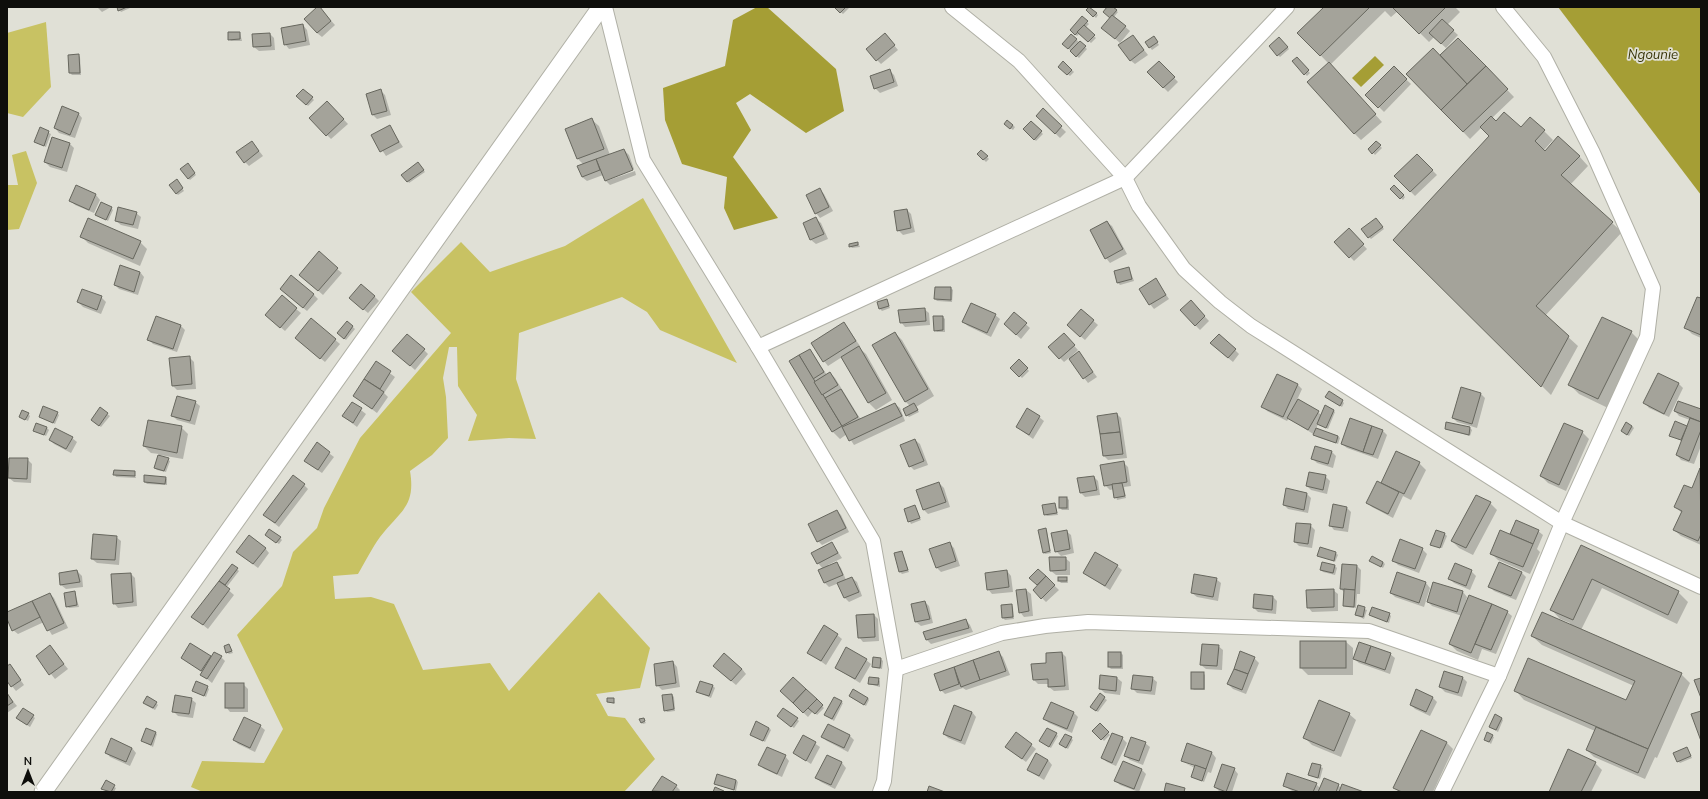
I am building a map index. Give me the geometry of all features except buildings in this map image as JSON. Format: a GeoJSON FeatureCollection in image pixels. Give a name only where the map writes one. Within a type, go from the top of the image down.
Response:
{"type":"FeatureCollection","features":[{"type":"Feature","properties":{"kind":"street"},"geometry":{"type":"LineString","coordinates":[[43,792],[601,7]]}},
{"type":"Feature","properties":{"kind":"street"},"geometry":{"type":"LineString","coordinates":[[605,7],[643,160],[758,347],[873,541],[896,668],[884,781],[880,792]]}},
{"type":"Feature","properties":{"kind":"street"},"geometry":{"type":"LineString","coordinates":[[952,7],[1019,61],[1125,178],[1139,206],[1184,269],[1220,302],[1251,326],[1562,524],[1701,587]]}},
{"type":"Feature","properties":{"kind":"street"},"geometry":{"type":"LineString","coordinates":[[758,347],[1125,178],[1287,7]]}},
{"type":"Feature","properties":{"kind":"street"},"geometry":{"type":"LineString","coordinates":[[1442,792],[1499,676],[1562,524],[1647,337],[1653,288],[1593,153],[1544,57],[1503,7]]}},
{"type":"Feature","properties":{"kind":"street"},"geometry":{"type":"LineString","coordinates":[[896,668],[1002,633],[1045,626],[1088,622],[1369,631],[1499,676]]}},
{"type":"Feature","properties":{"kind":"shaded area"},"geometry":{"type":"Polygon","coordinates":[[[46,22],[51,87],[23,117],[7,113],[7,33],[46,22]]]}},
{"type":"Feature","properties":{"kind":"shaded area"},"geometry":{"type":"Polygon","coordinates":[[[26,151],[37,183],[19,229],[7,230],[7,185],[18,185],[12,155],[26,151]]]}},
{"type":"Feature","properties":{"kind":"shaded area"},"geometry":{"type":"Polygon","coordinates":[[[643,198],[737,363],[660,330],[647,312],[622,297],[519,333],[516,379],[536,439],[509,438],[468,441],[477,415],[458,386],[457,347],[449,347],[443,378],[446,397],[448,438],[432,455],[410,471],[411,493],[405,508],[377,541],[358,574],[333,576],[335,599],[371,597],[394,604],[423,670],[490,663],[509,691],[599,592],[650,648],[640,688],[596,694],[608,716],[625,718],[655,759],[624,792],[203,792],[191,787],[202,761],[264,763],[283,729],[237,635],[282,586],[293,552],[317,528],[324,508],[360,438],[451,333],[411,292],[461,242],[490,272],[565,246],[643,198]]]}},
{"type":"Feature","properties":{"kind":"water"},"geometry":{"type":"Polygon","coordinates":[[[757,7],[767,7],[836,69],[844,111],[806,133],[750,94],[736,103],[751,130],[733,157],[778,218],[734,230],[724,208],[727,177],[682,164],[665,120],[663,88],[725,66],[733,20],[757,7]]]}},
{"type":"Feature","properties":{"kind":"water","name":"Ngounie"},"geometry":{"type":"Polygon","coordinates":[[[1558,7],[1701,7],[1701,195],[1558,7]]]}},
{"type":"Feature","properties":{"kind":"water"},"geometry":{"type":"Polygon","coordinates":[[[1375,56],[1384,65],[1361,87],[1352,78],[1375,56]]]}}]}
